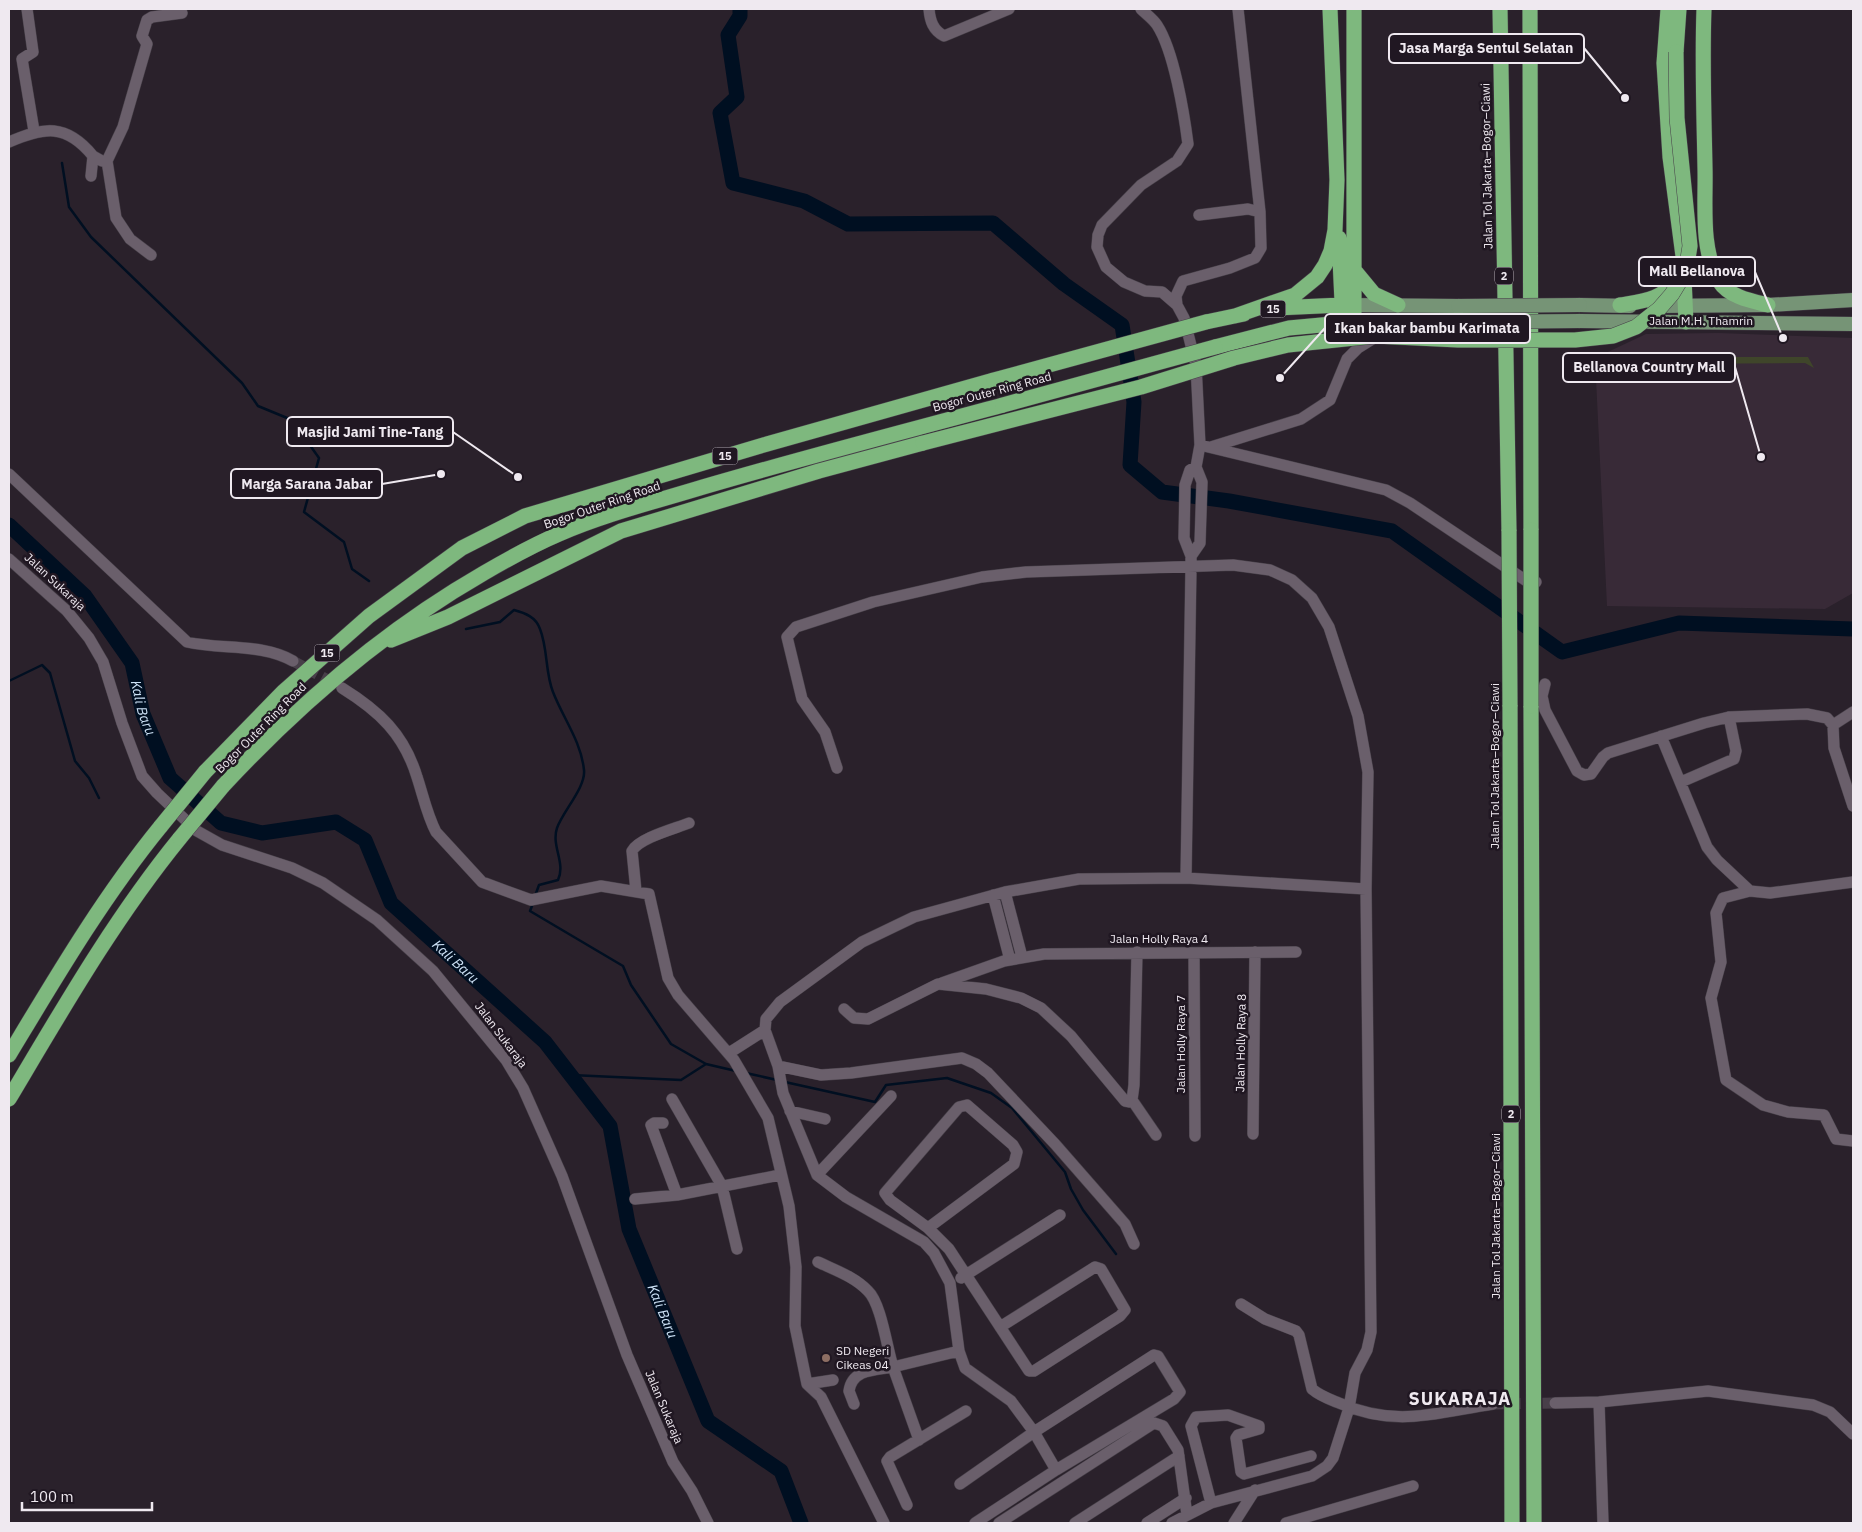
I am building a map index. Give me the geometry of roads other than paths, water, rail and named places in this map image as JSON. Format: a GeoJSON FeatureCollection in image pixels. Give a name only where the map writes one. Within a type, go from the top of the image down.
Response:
{"type":"FeatureCollection","features":[{"type":"Feature","properties":{"kind":"highway"},"geometry":{"type":"LineString","coordinates":[[1330,9],[1337,180],[1349,323]]}},
{"type":"Feature","properties":{"kind":"highway"},"geometry":{"type":"LineString","coordinates":[[1348,304],[1355,271],[1354,9]]}},
{"type":"Feature","properties":{"kind":"highway","name":"Jalan Tol Jakarta–Bogor–Ciawi"},"geometry":{"type":"LineString","coordinates":[[1500,9],[1509,531],[1512,1523]]}},
{"type":"Feature","properties":{"kind":"highway","name":"2"},"geometry":{"type":"LineString","coordinates":[[1530,9],[1534,1523]]}},
{"type":"Feature","properties":{"kind":"highway"},"geometry":{"type":"LineString","coordinates":[[1668,9],[1664,63],[1670,157],[1684,256],[1686,322]]}},
{"type":"Feature","properties":{"kind":"highway"},"geometry":{"type":"LineString","coordinates":[[373,647],[448,617],[622,531],[819,471],[1141,387],[1234,358],[1288,345],[1341,338],[1374,336],[1458,340],[1575,340],[1613,336],[1636,327],[1659,309],[1672,294],[1686,271],[1690,246],[1677,118],[1676,52],[1678,9]]}},
{"type":"Feature","properties":{"kind":"highway"},"geometry":{"type":"LineString","coordinates":[[1704,9],[1702,65],[1709,252],[1715,272],[1725,289],[1743,299],[1768,305]]}},
{"type":"Feature","properties":{"kind":"highway"},"geometry":{"type":"LineString","coordinates":[[1235,316],[1295,295],[1317,277],[1325,266],[1331,251],[1335,230],[1337,180]]}},
{"type":"Feature","properties":{"kind":"highway"},"geometry":{"type":"LineString","coordinates":[[1620,306],[1655,298],[1664,293],[1676,279],[1684,256]]}},
{"type":"Feature","properties":{"kind":"highway"},"geometry":{"type":"LineString","coordinates":[[1355,271],[1374,294],[1398,305]]}},
{"type":"Feature","properties":{"kind":"highway","name":"Bogor Outer Ring Road"},"geometry":{"type":"LineString","coordinates":[[9,1055],[69,955],[115,885],[205,772],[284,692],[369,616],[462,548],[525,516],[767,444],[994,380],[1206,322],[1287,307],[1348,304]]}},
{"type":"Feature","properties":{"kind":"highway","name":"Bogor Outer Ring Road"},"geometry":{"type":"LineString","coordinates":[[9,1099],[135,896],[223,786],[300,708],[373,647],[424,608],[502,562],[558,534],[621,511],[778,465],[1289,328],[1349,323]]}},
{"type":"Feature","properties":{"kind":"main road","name":"Jalan M.H. Thamrin"},"geometry":{"type":"LineString","coordinates":[[1348,304],[1686,306],[1768,305],[1853,300]]}},
{"type":"Feature","properties":{"kind":"main road","name":"Jalan M.H. Thamrin"},"geometry":{"type":"LineString","coordinates":[[1349,323],[1580,321],[1853,324]]}},
{"type":"Feature","properties":{"kind":"street"},"geometry":{"type":"LineString","coordinates":[[27,9],[32,52],[22,59],[34,131]]}},
{"type":"Feature","properties":{"kind":"street"},"geometry":{"type":"LineString","coordinates":[[929,9],[930,18],[936,32],[944,36],[1009,9]]}},
{"type":"Feature","properties":{"kind":"street"},"geometry":{"type":"LineString","coordinates":[[1141,9],[1157,24],[1164,38],[1183,107],[1188,144],[1177,161],[1140,185],[1102,225],[1098,235],[1097,247],[1106,267],[1124,282],[1144,291],[1162,292],[1177,305],[1184,318],[1196,365],[1205,446],[1196,467],[1190,470],[1185,485],[1184,538],[1191,562],[1186,878]]}},
{"type":"Feature","properties":{"kind":"street"},"geometry":{"type":"LineString","coordinates":[[1177,305],[1176,296],[1183,281],[1230,268],[1255,258],[1261,248],[1260,212],[1238,9]]}},
{"type":"Feature","properties":{"kind":"street"},"geometry":{"type":"LineString","coordinates":[[151,255],[130,239],[116,218],[107,161],[123,127],[136,86],[147,44],[142,36],[147,20],[152,17],[182,12]]}},
{"type":"Feature","properties":{"kind":"street"},"geometry":{"type":"LineString","coordinates":[[9,142],[34,131],[54,130],[62,132],[84,146],[93,156],[102,161],[107,161]]}},
{"type":"Feature","properties":{"kind":"street"},"geometry":{"type":"LineString","coordinates":[[91,176],[93,156]]}},
{"type":"Feature","properties":{"kind":"street"},"geometry":{"type":"LineString","coordinates":[[1199,215],[1248,209],[1260,212]]}},
{"type":"Feature","properties":{"kind":"street"},"geometry":{"type":"LineString","coordinates":[[1205,446],[1301,419],[1330,400],[1347,359],[1358,348],[1374,338],[1378,322]]}},
{"type":"Feature","properties":{"kind":"street"},"geometry":{"type":"LineString","coordinates":[[1205,446],[1386,490],[1410,503],[1528,582],[1538,582]]}},
{"type":"Feature","properties":{"kind":"street"},"geometry":{"type":"LineString","coordinates":[[1191,562],[1200,543],[1201,533],[1202,486],[1201,475],[1196,467]]}},
{"type":"Feature","properties":{"kind":"street"},"geometry":{"type":"LineString","coordinates":[[9,474],[187,642],[206,647],[272,653],[293,661]]}},
{"type":"Feature","properties":{"kind":"street","name":"Jalan Sukaraja"},"geometry":{"type":"LineString","coordinates":[[9,558],[67,611],[88,638],[103,662],[122,723],[142,776],[157,793],[197,831],[222,844],[300,872],[323,883],[377,920],[433,971],[506,1060],[523,1088],[562,1176],[627,1355],[673,1462],[692,1491],[708,1523]]}},
{"type":"Feature","properties":{"kind":"street"},"geometry":{"type":"LineString","coordinates":[[837,768],[825,732],[802,699],[787,638],[796,627],[873,602],[982,577],[1026,572],[1191,562],[1233,564],[1270,570],[1292,580],[1312,598],[1329,627],[1358,716],[1368,772],[1366,889],[1371,1332],[1367,1350],[1355,1373],[1349,1408],[1333,1458],[1327,1466],[1312,1476],[1211,1503],[1172,1523]]}},
{"type":"Feature","properties":{"kind":"street"},"geometry":{"type":"LineString","coordinates":[[1546,684],[1542,696],[1545,710],[1578,771],[1584,775],[1591,774],[1608,752],[1729,717],[1814,715],[1827,718],[1832,724],[1834,748],[1853,806]]}},
{"type":"Feature","properties":{"kind":"street"},"geometry":{"type":"LineString","coordinates":[[342,688],[382,715],[398,737],[414,766],[431,822],[482,882],[494,888],[535,900],[601,886],[649,894],[652,899],[659,946],[668,978],[678,995],[744,1075],[768,1118],[780,1175],[789,1206],[796,1267],[795,1326],[807,1384],[821,1397],[884,1523]]}},
{"type":"Feature","properties":{"kind":"street"},"geometry":{"type":"LineString","coordinates":[[1832,724],[1853,712]]}},
{"type":"Feature","properties":{"kind":"street"},"geometry":{"type":"LineString","coordinates":[[1681,782],[1734,759],[1736,751],[1729,717]]}},
{"type":"Feature","properties":{"kind":"street"},"geometry":{"type":"LineString","coordinates":[[1661,736],[1708,847],[1717,860],[1750,891]]}},
{"type":"Feature","properties":{"kind":"street"},"geometry":{"type":"LineString","coordinates":[[636,891],[632,851],[634,848],[641,842],[689,823]]}},
{"type":"Feature","properties":{"kind":"street"},"geometry":{"type":"LineString","coordinates":[[1056,1470],[1034,1432],[1011,1401],[965,1368],[959,1351],[950,1283],[934,1253],[924,1242],[846,1197],[817,1175],[783,1093],[778,1070],[764,1030],[766,1019],[780,1002],[862,942],[914,917],[1005,892],[1079,880],[1186,878],[1366,889]]}},
{"type":"Feature","properties":{"kind":"street"},"geometry":{"type":"LineString","coordinates":[[1853,882],[1770,893],[1750,891],[1723,898],[1716,913],[1721,962],[1711,998],[1726,1080],[1763,1105],[1788,1112],[1824,1115],[1836,1139],[1853,1141]]}},
{"type":"Feature","properties":{"kind":"street"},"geometry":{"type":"LineString","coordinates":[[1005,892],[1022,957]]}},
{"type":"Feature","properties":{"kind":"street"},"geometry":{"type":"LineString","coordinates":[[993,895],[1010,960]]}},
{"type":"Feature","properties":{"kind":"street","name":"Jalan Holly Raya 4"},"geometry":{"type":"LineString","coordinates":[[844,1009],[854,1018],[868,1019],[938,984],[1022,957],[1068,952],[1296,952]]}},
{"type":"Feature","properties":{"kind":"street"},"geometry":{"type":"LineString","coordinates":[[1137,952],[1132,1100],[1156,1135]]}},
{"type":"Feature","properties":{"kind":"street","name":"Jalan Holly Raya 8"},"geometry":{"type":"LineString","coordinates":[[1253,1134],[1255,952]]}},
{"type":"Feature","properties":{"kind":"street","name":"Jalan Holly Raya 7"},"geometry":{"type":"LineString","coordinates":[[1194,953],[1195,1136]]}},
{"type":"Feature","properties":{"kind":"street"},"geometry":{"type":"LineString","coordinates":[[938,984],[986,988],[1021,998],[1041,1008],[1071,1036],[1125,1101],[1130,1102],[1132,1100]]}},
{"type":"Feature","properties":{"kind":"street"},"geometry":{"type":"LineString","coordinates":[[731,1057],[764,1030]]}},
{"type":"Feature","properties":{"kind":"street"},"geometry":{"type":"LineString","coordinates":[[778,1070],[821,1074],[851,1073],[962,1058],[969,1060],[988,1073],[1055,1144],[1125,1224],[1134,1244]]}},
{"type":"Feature","properties":{"kind":"street"},"geometry":{"type":"LineString","coordinates":[[817,1175],[891,1096]]}},
{"type":"Feature","properties":{"kind":"street"},"geometry":{"type":"LineString","coordinates":[[672,1099],[722,1186],[737,1248]]}},
{"type":"Feature","properties":{"kind":"street"},"geometry":{"type":"LineString","coordinates":[[928,1228],[1014,1164],[1017,1152],[1013,1146],[967,1106],[959,1107],[885,1193],[890,1200],[928,1228],[949,1250],[1029,1371],[1034,1372],[1120,1316],[1125,1310],[1102,1269],[1095,1267],[1000,1327]]}},
{"type":"Feature","properties":{"kind":"street"},"geometry":{"type":"LineString","coordinates":[[790,1111],[825,1119]]}},
{"type":"Feature","properties":{"kind":"street"},"geometry":{"type":"LineString","coordinates":[[663,1123],[654,1122],[652,1125],[677,1195]]}},
{"type":"Feature","properties":{"kind":"street"},"geometry":{"type":"LineString","coordinates":[[635,1199],[677,1195],[780,1175]]}},
{"type":"Feature","properties":{"kind":"street"},"geometry":{"type":"LineString","coordinates":[[950,1283],[966,1275],[1060,1215]]}},
{"type":"Feature","properties":{"kind":"street"},"geometry":{"type":"LineString","coordinates":[[818,1262],[859,1283],[874,1297],[878,1305],[893,1367],[919,1440]]}},
{"type":"Feature","properties":{"kind":"street"},"geometry":{"type":"LineString","coordinates":[[1241,1304],[1265,1319],[1296,1332],[1299,1335],[1312,1389],[1318,1394],[1349,1408],[1387,1417],[1408,1419],[1492,1404]]}},
{"type":"Feature","properties":{"kind":"street"},"geometry":{"type":"LineString","coordinates":[[854,1404],[849,1391],[854,1377],[861,1373],[959,1351]]}},
{"type":"Feature","properties":{"kind":"street"},"geometry":{"type":"LineString","coordinates":[[960,1484],[1034,1432],[1154,1355],[1158,1356],[1179,1390],[1180,1393],[1174,1399],[1056,1470],[975,1523]]}},
{"type":"Feature","properties":{"kind":"street"},"geometry":{"type":"LineString","coordinates":[[807,1384],[833,1380]]}},
{"type":"Feature","properties":{"kind":"street"},"geometry":{"type":"LineString","coordinates":[[1555,1403],[1598,1402],[1708,1391],[1813,1405],[1830,1412],[1853,1434]]}},
{"type":"Feature","properties":{"kind":"street"},"geometry":{"type":"LineString","coordinates":[[1598,1402],[1603,1523]]}},
{"type":"Feature","properties":{"kind":"street"},"geometry":{"type":"LineString","coordinates":[[907,1505],[887,1461],[890,1457],[966,1411]]}},
{"type":"Feature","properties":{"kind":"street"},"geometry":{"type":"LineString","coordinates":[[1211,1503],[1191,1426],[1196,1417],[1228,1415],[1259,1426],[1259,1429],[1238,1435]]}},
{"type":"Feature","properties":{"kind":"street"},"geometry":{"type":"LineString","coordinates":[[1228,1415],[1238,1435],[1235,1443],[1241,1472],[1244,1474],[1311,1456]]}},
{"type":"Feature","properties":{"kind":"street"},"geometry":{"type":"LineString","coordinates":[[999,1523],[1154,1423],[1163,1426],[1174,1442],[1179,1456],[1187,1514]]}},
{"type":"Feature","properties":{"kind":"street"},"geometry":{"type":"LineString","coordinates":[[1174,1442],[1195,1440]]}},
{"type":"Feature","properties":{"kind":"street"},"geometry":{"type":"LineString","coordinates":[[1075,1523],[1179,1456]]}},
{"type":"Feature","properties":{"kind":"street"},"geometry":{"type":"LineString","coordinates":[[1286,1523],[1413,1486]]}},
{"type":"Feature","properties":{"kind":"street"},"geometry":{"type":"LineString","coordinates":[[1234,1523],[1255,1490]]}},
{"type":"Feature","properties":{"kind":"street"},"geometry":{"type":"LineString","coordinates":[[1147,1523],[1186,1498]]}},
{"type":"Feature","properties":{"kind":"waterway"},"geometry":{"type":"LineString","coordinates":[[740,9],[740,16],[728,35],[737,97],[720,113],[733,183],[804,201],[848,224],[993,223],[1064,284],[1122,325],[1134,402],[1130,465],[1162,492],[1229,501],[1392,531],[1562,652],[1679,623],[1853,629]]}},
{"type":"Feature","properties":{"kind":"waterway"},"geometry":{"type":"LineString","coordinates":[[62,163],[69,207],[91,237],[242,383],[258,406],[292,420],[319,458],[304,512],[344,542],[352,569],[369,581]]}},
{"type":"Feature","properties":{"kind":"waterway","name":"Kali Baru"},"geometry":{"type":"LineString","coordinates":[[9,525],[85,596],[132,663],[143,714],[170,778],[221,823],[262,833],[336,822],[365,840],[391,903],[545,1042],[610,1126],[629,1229],[708,1421],[781,1471],[801,1523]]}},
{"type":"Feature","properties":{"kind":"waterway"},"geometry":{"type":"LineString","coordinates":[[466,629],[500,622],[514,610],[526,614],[536,621],[543,637],[550,684],[576,739],[582,759],[584,777],[557,828],[556,841],[560,861],[558,880],[539,885],[535,896]]}},
{"type":"Feature","properties":{"kind":"waterway"},"geometry":{"type":"LineString","coordinates":[[9,681],[42,665],[50,673],[75,761],[89,778],[99,798]]}},
{"type":"Feature","properties":{"kind":"waterway"},"geometry":{"type":"LineString","coordinates":[[532,906],[530,911],[623,966],[631,985],[671,1044],[706,1064]]}},
{"type":"Feature","properties":{"kind":"waterway"},"geometry":{"type":"LineString","coordinates":[[571,1075],[681,1080],[706,1064],[736,1071]]}},
{"type":"Feature","properties":{"kind":"waterway"},"geometry":{"type":"LineString","coordinates":[[746,1073],[777,1080]]}},
{"type":"Feature","properties":{"kind":"waterway"},"geometry":{"type":"LineString","coordinates":[[785,1082],[875,1102],[886,1085],[947,1078],[991,1093],[1012,1108],[1065,1172],[1071,1189],[1083,1210],[1116,1254]]}},
{"type":"Feature","properties":{"kind":"tunnel"},"geometry":{"type":"LineString","coordinates":[[293,661],[337,685]]}},
{"type":"Feature","properties":{"kind":"tunnel"},"geometry":{"type":"LineString","coordinates":[[1493,1404],[1555,1403]]}},
{"type":"Feature","properties":{"kind":"place","name":"Jasa Marga Sentul Selatan"},"geometry":{"type":"Point","coordinates":[1625,98]}},
{"type":"Feature","properties":{"kind":"place","name":"Mall Bellanova"},"geometry":{"type":"Point","coordinates":[1783,338]}},
{"type":"Feature","properties":{"kind":"place","name":"Ikan bakar bambu Karimata"},"geometry":{"type":"Point","coordinates":[1280,378]}},
{"type":"Feature","properties":{"kind":"place","name":"Bellanova Country Mall"},"geometry":{"type":"Point","coordinates":[1761,457]}},
{"type":"Feature","properties":{"kind":"place","name":"Marga Sarana Jabar"},"geometry":{"type":"Point","coordinates":[441,474]}},
{"type":"Feature","properties":{"kind":"place","name":"Masjid Jami Tine-Tang"},"geometry":{"type":"Point","coordinates":[518,477]}},
{"type":"Feature","properties":{"kind":"place","name":"SD Negeri Cikeas 04"},"geometry":{"type":"Point","coordinates":[826,1358]}},
{"type":"Feature","properties":{"kind":"district","name":"SUKARAJA"},"geometry":{"type":"Point","coordinates":[1460,1399]}}]}
